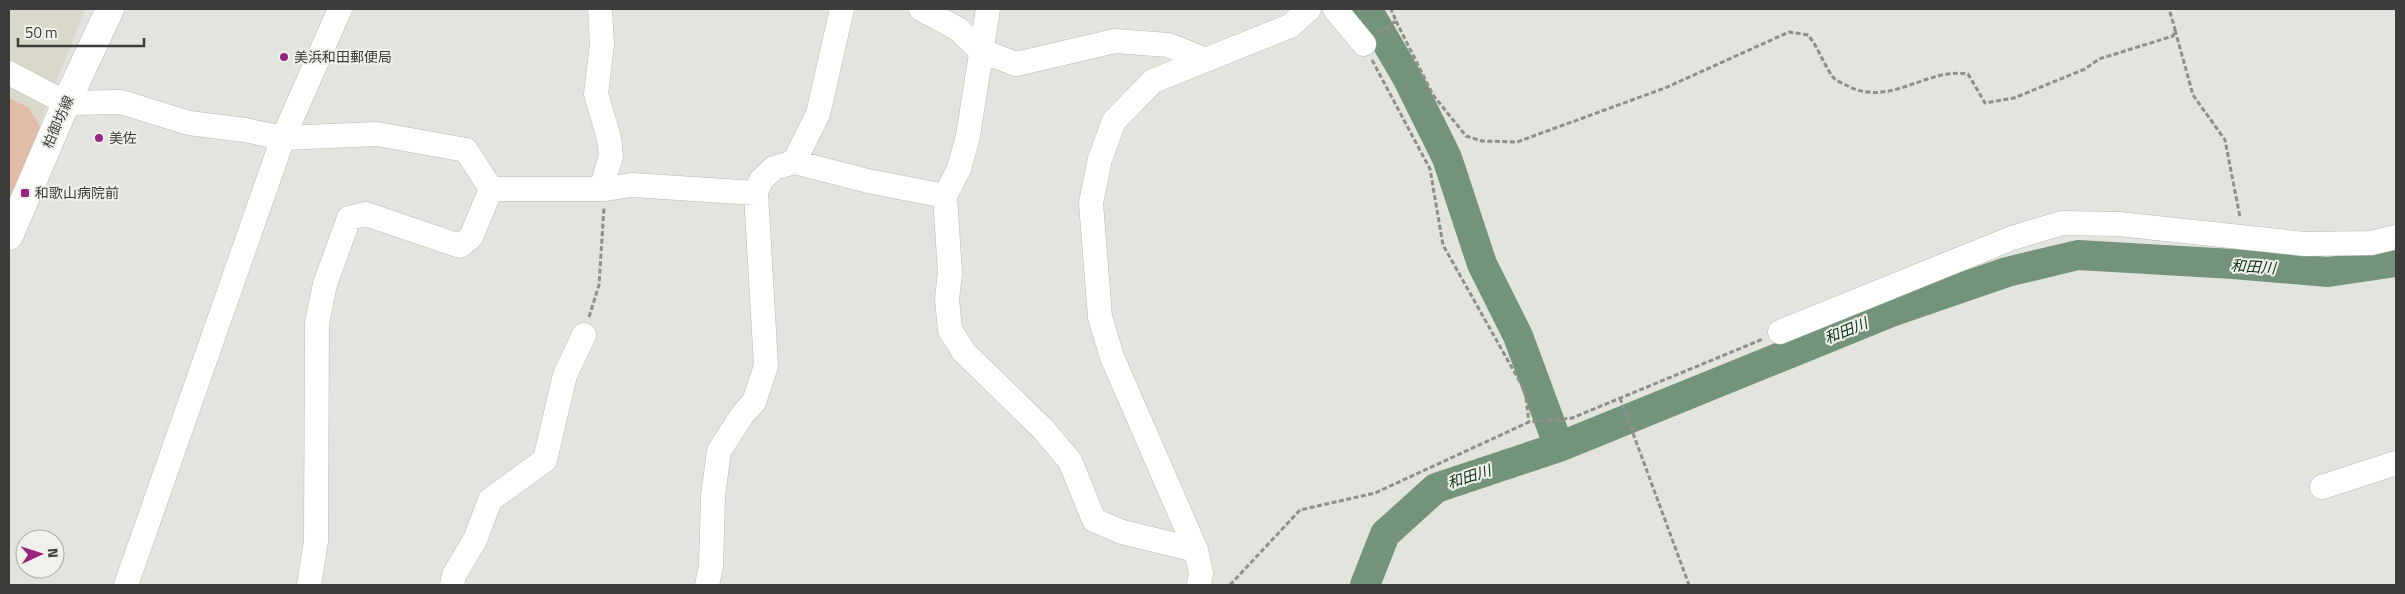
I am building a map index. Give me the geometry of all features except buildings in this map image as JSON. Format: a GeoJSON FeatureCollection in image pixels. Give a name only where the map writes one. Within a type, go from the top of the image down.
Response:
{"type":"FeatureCollection","features":[{"type":"Feature","properties":{"kind":"main road","name":"柏御坊線"},"geometry":{"type":"LineString","coordinates":[[9,236],[66,103],[110,9]]}},
{"type":"Feature","properties":{"kind":"street"},"geometry":{"type":"LineString","coordinates":[[126,585],[284,138],[340,9]]}},
{"type":"Feature","properties":{"kind":"street"},"geometry":{"type":"LineString","coordinates":[[600,9],[602,44],[596,94],[609,138],[611,156],[603,189]]}},
{"type":"Feature","properties":{"kind":"street"},"geometry":{"type":"LineString","coordinates":[[794,162],[818,114],[842,9]]}},
{"type":"Feature","properties":{"kind":"street"},"geometry":{"type":"LineString","coordinates":[[921,9],[958,28],[980,50],[1016,64],[1115,41],[1168,46],[1206,60]]}},
{"type":"Feature","properties":{"kind":"street"},"geometry":{"type":"LineString","coordinates":[[988,9],[980,50],[968,136],[959,169],[945,196],[950,273],[947,299],[950,330],[964,352],[1043,428],[1070,461],[1094,520],[1122,532],[1196,550]]}},
{"type":"Feature","properties":{"kind":"street"},"geometry":{"type":"LineString","coordinates":[[1199,585],[1201,573],[1196,550],[1112,357],[1100,317],[1091,202],[1100,159],[1114,121],[1153,81],[1290,26],[1309,9]]}},
{"type":"Feature","properties":{"kind":"street"},"geometry":{"type":"LineString","coordinates":[[1336,9],[1364,44]]}},
{"type":"Feature","properties":{"kind":"street"},"geometry":{"type":"LineString","coordinates":[[9,73],[66,103],[121,102],[189,123],[245,130],[284,138],[376,134],[466,150],[491,189]]}},
{"type":"Feature","properties":{"kind":"street"},"geometry":{"type":"LineString","coordinates":[[707,585],[711,566],[713,496],[719,451],[743,414],[754,402],[766,366],[756,193],[761,180],[774,168],[794,162],[868,181],[945,196]]}},
{"type":"Feature","properties":{"kind":"street"},"geometry":{"type":"LineString","coordinates":[[491,189],[603,189],[632,185],[756,193]]}},
{"type":"Feature","properties":{"kind":"street"},"geometry":{"type":"LineString","coordinates":[[308,585],[316,541],[317,323],[325,284],[350,218],[366,214],[460,246],[471,237],[491,189]]}},
{"type":"Feature","properties":{"kind":"street"},"geometry":{"type":"LineString","coordinates":[[1780,332],[2012,238],[2062,224],[2119,224],[2305,244],[2371,243],[2396,236]]}},
{"type":"Feature","properties":{"kind":"street"},"geometry":{"type":"LineString","coordinates":[[452,585],[454,575],[475,540],[490,500],[545,460],[564,376],[584,334]]}},
{"type":"Feature","properties":{"kind":"street"},"geometry":{"type":"LineString","coordinates":[[2322,487],[2396,463]]}},
{"type":"Feature","properties":{"kind":"path"},"geometry":{"type":"LineString","coordinates":[[1391,9],[1433,95],[1466,136],[1482,141],[1517,142],[1665,88],[1789,32],[1808,34],[1818,47],[1834,79],[1866,94],[1890,93],[1955,72],[1968,74],[1985,102],[2014,98],[2085,70],[2099,59],[2173,36],[2174,29]]}},
{"type":"Feature","properties":{"kind":"path"},"geometry":{"type":"LineString","coordinates":[[2169,9],[2193,95],[2225,140],[2242,227],[2242,238]]}},
{"type":"Feature","properties":{"kind":"path"},"geometry":{"type":"LineString","coordinates":[[1396,21],[1364,44],[1430,169],[1443,245],[1525,391],[1528,422]]}},
{"type":"Feature","properties":{"kind":"path"},"geometry":{"type":"LineString","coordinates":[[584,334],[599,284],[603,189]]}},
{"type":"Feature","properties":{"kind":"path"},"geometry":{"type":"LineString","coordinates":[[1230,585],[1300,510],[1375,493],[1528,422],[1572,418],[1780,332]]}},
{"type":"Feature","properties":{"kind":"path"},"geometry":{"type":"LineString","coordinates":[[1620,398],[1689,585]]}},
{"type":"Feature","properties":{"kind":"shaded area"},"geometry":{"type":"Polygon","coordinates":[[[9,9],[85,9],[9,202],[9,9]]]}},
{"type":"Feature","properties":{"kind":"shaded area"},"geometry":{"type":"Polygon","coordinates":[[[9,98],[28,107],[44,133],[9,209],[9,98]]]}},
{"type":"Feature","properties":{"kind":"waterway"},"geometry":{"type":"LineString","coordinates":[[1367,9],[1408,79],[1447,158],[1482,264],[1518,336],[1559,447]]}},
{"type":"Feature","properties":{"kind":"waterway","name":"和田川"},"geometry":{"type":"LineString","coordinates":[[1365,585],[1385,534],[1436,488],[1559,447],[1891,312],[2007,272],[2078,255],[2233,264],[2328,272],[2396,262]]}},
{"type":"Feature","properties":{"kind":"place","name":"美浜和田郵便局"},"geometry":{"type":"Point","coordinates":[284,57]}},
{"type":"Feature","properties":{"kind":"place","name":"美佐"},"geometry":{"type":"Point","coordinates":[99,138]}},
{"type":"Feature","properties":{"kind":"place","name":"和歌山病院前"},"geometry":{"type":"Point","coordinates":[25,193]}}]}
